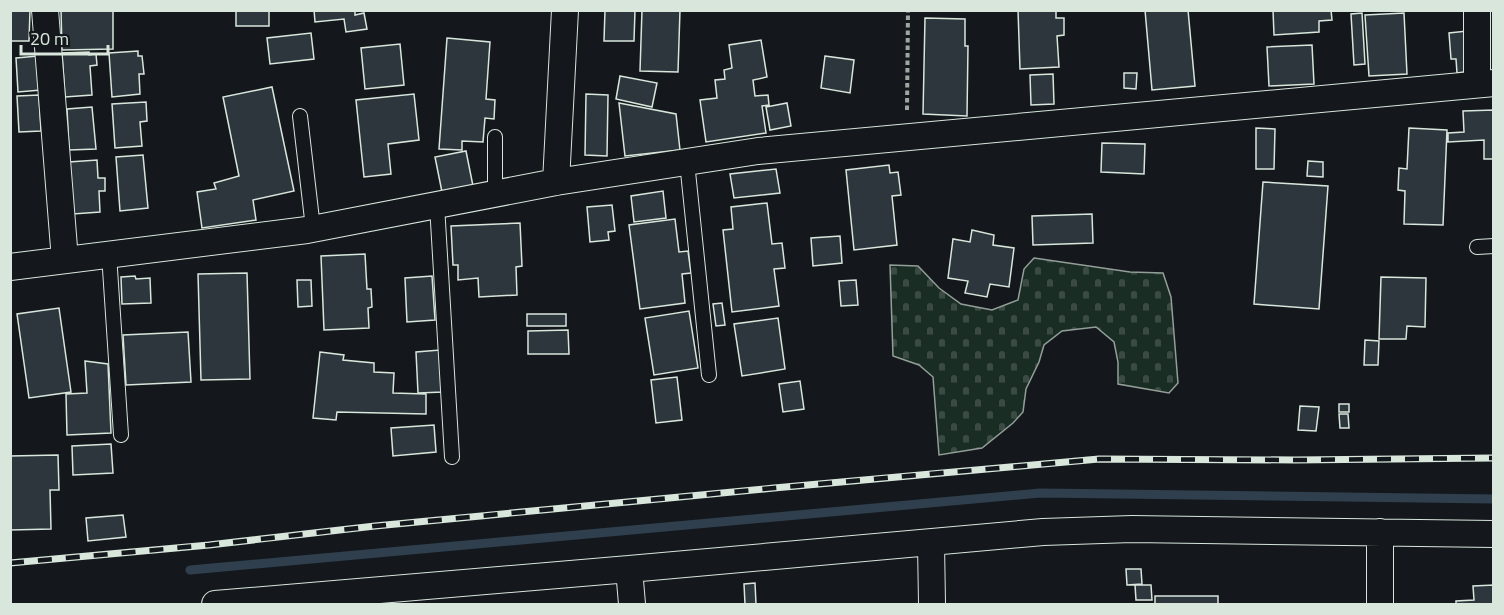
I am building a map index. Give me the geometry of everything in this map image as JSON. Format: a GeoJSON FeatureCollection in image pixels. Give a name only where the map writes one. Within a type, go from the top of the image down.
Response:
{"type":"FeatureCollection","features":[{"type":"Feature","properties":{"kind":"street"},"geometry":{"type":"LineString","coordinates":[[45,10],[65,260]]}},
{"type":"Feature","properties":{"kind":"street"},"geometry":{"type":"LineString","coordinates":[[10,267],[313,228],[556,182],[758,152],[1485,84],[1477,10]]}},
{"type":"Feature","properties":{"kind":"street"},"geometry":{"type":"LineString","coordinates":[[556,182],[561,11]]}},
{"type":"Feature","properties":{"kind":"street"},"geometry":{"type":"LineString","coordinates":[[215,604],[487,593],[630,569],[1043,532],[1132,529],[1494,534]]}},
{"type":"Feature","properties":{"kind":"street"},"geometry":{"type":"LineString","coordinates":[[1380,532],[1380,604]]}},
{"type":"Feature","properties":{"kind":"street"},"geometry":{"type":"LineString","coordinates":[[931,543],[932,604]]}},
{"type":"Feature","properties":{"kind":"street"},"geometry":{"type":"LineString","coordinates":[[630,569],[632,604]]}},
{"type":"Feature","properties":{"kind":"lane"},"geometry":{"type":"LineString","coordinates":[[300,116],[313,228]]}},
{"type":"Feature","properties":{"kind":"lane"},"geometry":{"type":"LineString","coordinates":[[495,137],[495,194]]}},
{"type":"Feature","properties":{"kind":"lane"},"geometry":{"type":"LineString","coordinates":[[687,162],[709,375]]}},
{"type":"Feature","properties":{"kind":"lane"},"geometry":{"type":"LineString","coordinates":[[437,205],[452,457]]}},
{"type":"Feature","properties":{"kind":"lane"},"geometry":{"type":"LineString","coordinates":[[1477,247],[1494,246]]}},
{"type":"Feature","properties":{"kind":"lane"},"geometry":{"type":"LineString","coordinates":[[109,255],[121,435]]}},
{"type":"Feature","properties":{"kind":"path"},"geometry":{"type":"LineString","coordinates":[[907,138],[908,10]]}},
{"type":"Feature","properties":{"kind":"green space"},"geometry":{"type":"Polygon","coordinates":[[[1034,258],[1130,272],[1163,273],[1171,297],[1178,383],[1169,393],[1118,384],[1118,362],[1114,342],[1096,327],[1062,331],[1044,345],[1039,362],[1026,389],[1023,412],[1013,423],[982,448],[939,455],[933,377],[919,365],[893,356],[890,265],[918,266],[939,288],[961,304],[992,310],[1018,300],[1024,269],[1034,258]]]}},
{"type":"Feature","properties":{"kind":"building"},"geometry":{"type":"Polygon","coordinates":[[[10,10],[30,10],[29,41],[10,41],[10,10]]]}},
{"type":"Feature","properties":{"kind":"building"},"geometry":{"type":"Polygon","coordinates":[[[61,10],[113,10],[113,49],[62,50],[61,10]]]}},
{"type":"Feature","properties":{"kind":"building"},"geometry":{"type":"Polygon","coordinates":[[[236,10],[269,10],[269,26],[236,26],[236,10]]]}},
{"type":"Feature","properties":{"kind":"building"},"geometry":{"type":"Polygon","coordinates":[[[314,10],[355,10],[355,15],[364,13],[367,29],[346,32],[344,19],[315,22],[314,10]]]}},
{"type":"Feature","properties":{"kind":"building"},"geometry":{"type":"Polygon","coordinates":[[[605,10],[635,10],[634,41],[604,41],[605,10]]]}},
{"type":"Feature","properties":{"kind":"building"},"geometry":{"type":"Polygon","coordinates":[[[642,10],[680,10],[678,72],[640,71],[642,10]]]}},
{"type":"Feature","properties":{"kind":"building"},"geometry":{"type":"Polygon","coordinates":[[[1018,10],[1056,10],[1056,18],[1064,18],[1064,35],[1057,36],[1059,67],[1020,69],[1018,10]]]}},
{"type":"Feature","properties":{"kind":"building"},"geometry":{"type":"Polygon","coordinates":[[[1145,10],[1188,10],[1195,86],[1152,90],[1145,10]]]}},
{"type":"Feature","properties":{"kind":"building"},"geometry":{"type":"Polygon","coordinates":[[[1273,10],[1331,10],[1332,20],[1319,21],[1319,32],[1274,35],[1273,10]]]}},
{"type":"Feature","properties":{"kind":"building"},"geometry":{"type":"Polygon","coordinates":[[[1362,13],[1365,64],[1354,65],[1351,14],[1362,13]]]}},
{"type":"Feature","properties":{"kind":"building"},"geometry":{"type":"Polygon","coordinates":[[[1404,13],[1407,74],[1369,76],[1365,15],[1404,13]]]}},
{"type":"Feature","properties":{"kind":"building"},"geometry":{"type":"Polygon","coordinates":[[[925,18],[965,19],[965,46],[968,46],[967,116],[923,114],[925,18]]]}},
{"type":"Feature","properties":{"kind":"building"},"geometry":{"type":"Polygon","coordinates":[[[1467,31],[1471,71],[1457,73],[1456,59],[1451,59],[1449,33],[1467,31]]]}},
{"type":"Feature","properties":{"kind":"building"},"geometry":{"type":"Polygon","coordinates":[[[311,33],[314,59],[270,64],[267,38],[311,33]]]}},
{"type":"Feature","properties":{"kind":"building"},"geometry":{"type":"Polygon","coordinates":[[[447,38],[490,42],[486,99],[495,100],[494,119],[485,118],[483,142],[462,141],[462,150],[439,149],[447,38]]]}},
{"type":"Feature","properties":{"kind":"building"},"geometry":{"type":"Polygon","coordinates":[[[761,40],[767,77],[753,80],[755,96],[768,95],[769,105],[762,106],[766,133],[706,142],[700,100],[717,98],[715,80],[725,79],[724,70],[732,68],[729,45],[761,40]]]}},
{"type":"Feature","properties":{"kind":"building"},"geometry":{"type":"Polygon","coordinates":[[[400,44],[404,85],[365,89],[361,48],[400,44]]]}},
{"type":"Feature","properties":{"kind":"building"},"geometry":{"type":"Polygon","coordinates":[[[1312,45],[1314,84],[1269,86],[1267,47],[1312,45]]]}},
{"type":"Feature","properties":{"kind":"building"},"geometry":{"type":"Polygon","coordinates":[[[138,51],[138,56],[142,56],[144,74],[139,74],[140,94],[112,97],[109,53],[138,51]]]}},
{"type":"Feature","properties":{"kind":"building"},"geometry":{"type":"Polygon","coordinates":[[[89,52],[89,55],[96,54],[97,65],[90,66],[92,95],[65,97],[62,53],[89,52]]]}},
{"type":"Feature","properties":{"kind":"building"},"geometry":{"type":"Polygon","coordinates":[[[38,56],[41,90],[18,92],[16,58],[38,56]]]}},
{"type":"Feature","properties":{"kind":"building"},"geometry":{"type":"Polygon","coordinates":[[[825,56],[854,60],[850,93],[821,88],[825,56]]]}},
{"type":"Feature","properties":{"kind":"building"},"geometry":{"type":"Polygon","coordinates":[[[1124,73],[1137,73],[1136,89],[1124,88],[1124,73]]]}},
{"type":"Feature","properties":{"kind":"building"},"geometry":{"type":"Polygon","coordinates":[[[1053,74],[1054,104],[1031,105],[1030,75],[1053,74]]]}},
{"type":"Feature","properties":{"kind":"building"},"geometry":{"type":"Polygon","coordinates":[[[620,76],[657,83],[652,107],[616,99],[620,76]]]}},
{"type":"Feature","properties":{"kind":"building"},"geometry":{"type":"Polygon","coordinates":[[[272,87],[294,191],[253,200],[256,220],[202,228],[197,192],[216,189],[214,183],[239,176],[223,97],[272,87]]]}},
{"type":"Feature","properties":{"kind":"building"},"geometry":{"type":"Polygon","coordinates":[[[414,94],[419,140],[388,144],[391,174],[364,177],[356,100],[414,94]]]}},
{"type":"Feature","properties":{"kind":"building"},"geometry":{"type":"Polygon","coordinates":[[[586,94],[608,95],[607,156],[585,155],[586,94]]]}},
{"type":"Feature","properties":{"kind":"building"},"geometry":{"type":"Polygon","coordinates":[[[39,95],[41,131],[19,132],[17,96],[39,95]]]}},
{"type":"Feature","properties":{"kind":"building"},"geometry":{"type":"Polygon","coordinates":[[[146,102],[147,121],[140,122],[142,146],[115,148],[112,104],[146,102]]]}},
{"type":"Feature","properties":{"kind":"building"},"geometry":{"type":"Polygon","coordinates":[[[619,103],[676,114],[680,150],[625,156],[619,103]]]}},
{"type":"Feature","properties":{"kind":"building"},"geometry":{"type":"Polygon","coordinates":[[[787,103],[791,126],[770,130],[766,107],[787,103]]]}},
{"type":"Feature","properties":{"kind":"building"},"geometry":{"type":"Polygon","coordinates":[[[92,107],[96,149],[69,150],[67,109],[92,107]]]}},
{"type":"Feature","properties":{"kind":"building"},"geometry":{"type":"Polygon","coordinates":[[[1494,110],[1494,159],[1484,159],[1484,140],[1448,142],[1448,133],[1464,132],[1463,111],[1494,110]]]}},
{"type":"Feature","properties":{"kind":"building"},"geometry":{"type":"Polygon","coordinates":[[[1256,128],[1275,129],[1274,169],[1256,169],[1256,128]]]}},
{"type":"Feature","properties":{"kind":"building"},"geometry":{"type":"Polygon","coordinates":[[[1409,128],[1447,130],[1443,225],[1404,224],[1405,191],[1398,190],[1399,168],[1407,169],[1409,128]]]}},
{"type":"Feature","properties":{"kind":"building"},"geometry":{"type":"Polygon","coordinates":[[[1102,143],[1145,144],[1144,174],[1101,172],[1102,143]]]}},
{"type":"Feature","properties":{"kind":"building"},"geometry":{"type":"Polygon","coordinates":[[[466,151],[473,186],[442,192],[435,157],[466,151]]]}},
{"type":"Feature","properties":{"kind":"building"},"geometry":{"type":"Polygon","coordinates":[[[143,155],[148,208],[120,211],[116,157],[143,155]]]}},
{"type":"Feature","properties":{"kind":"building"},"geometry":{"type":"Polygon","coordinates":[[[97,160],[98,178],[105,178],[105,191],[99,191],[100,212],[73,214],[69,162],[97,160]]]}},
{"type":"Feature","properties":{"kind":"building"},"geometry":{"type":"Polygon","coordinates":[[[1308,161],[1323,162],[1323,177],[1307,176],[1308,161]]]}},
{"type":"Feature","properties":{"kind":"building"},"geometry":{"type":"Polygon","coordinates":[[[889,165],[890,173],[898,172],[901,195],[892,196],[897,245],[854,250],[846,170],[889,165]]]}},
{"type":"Feature","properties":{"kind":"building"},"geometry":{"type":"Polygon","coordinates":[[[776,169],[780,193],[734,198],[730,174],[776,169]]]}},
{"type":"Feature","properties":{"kind":"building"},"geometry":{"type":"Polygon","coordinates":[[[1263,182],[1328,186],[1319,309],[1254,304],[1263,182]]]}},
{"type":"Feature","properties":{"kind":"building"},"geometry":{"type":"Polygon","coordinates":[[[663,191],[666,218],[634,222],[631,196],[663,191]]]}},
{"type":"Feature","properties":{"kind":"building"},"geometry":{"type":"Polygon","coordinates":[[[767,203],[772,244],[782,243],[785,268],[774,269],[779,306],[732,312],[723,230],[733,229],[731,207],[767,203]]]}},
{"type":"Feature","properties":{"kind":"building"},"geometry":{"type":"Polygon","coordinates":[[[612,205],[615,231],[608,232],[609,240],[590,242],[587,207],[612,205]]]}},
{"type":"Feature","properties":{"kind":"building"},"geometry":{"type":"Polygon","coordinates":[[[1092,214],[1093,243],[1033,245],[1032,216],[1092,214]]]}},
{"type":"Feature","properties":{"kind":"building"},"geometry":{"type":"Polygon","coordinates":[[[675,219],[679,252],[688,251],[691,273],[682,274],[685,303],[640,309],[629,225],[675,219]]]}},
{"type":"Feature","properties":{"kind":"building"},"geometry":{"type":"Polygon","coordinates":[[[520,223],[522,266],[516,267],[517,295],[479,297],[478,278],[458,280],[458,265],[453,265],[451,226],[520,223]]]}},
{"type":"Feature","properties":{"kind":"building"},"geometry":{"type":"Polygon","coordinates":[[[972,230],[994,235],[993,245],[1014,248],[1009,287],[990,284],[987,297],[965,293],[968,281],[948,278],[953,239],[970,242],[972,230]]]}},
{"type":"Feature","properties":{"kind":"building"},"geometry":{"type":"Polygon","coordinates":[[[840,236],[842,263],[813,266],[811,238],[840,236]]]}},
{"type":"Feature","properties":{"kind":"building"},"geometry":{"type":"Polygon","coordinates":[[[365,254],[367,289],[371,289],[372,307],[368,308],[369,328],[324,330],[321,256],[365,254]]]}},
{"type":"Feature","properties":{"kind":"building"},"geometry":{"type":"Polygon","coordinates":[[[247,273],[250,379],[201,380],[198,274],[247,273]]]}},
{"type":"Feature","properties":{"kind":"building"},"geometry":{"type":"Polygon","coordinates":[[[135,276],[136,279],[150,278],[151,303],[122,304],[121,277],[135,276]]]}},
{"type":"Feature","properties":{"kind":"building"},"geometry":{"type":"Polygon","coordinates":[[[432,276],[435,320],[407,322],[405,278],[432,276]]]}},
{"type":"Feature","properties":{"kind":"building"},"geometry":{"type":"Polygon","coordinates":[[[1381,277],[1426,278],[1425,327],[1407,326],[1406,339],[1379,339],[1381,277]]]}},
{"type":"Feature","properties":{"kind":"building"},"geometry":{"type":"Polygon","coordinates":[[[297,280],[311,280],[312,306],[298,307],[297,280]]]}},
{"type":"Feature","properties":{"kind":"building"},"geometry":{"type":"Polygon","coordinates":[[[856,280],[858,305],[841,306],[839,281],[856,280]]]}},
{"type":"Feature","properties":{"kind":"building"},"geometry":{"type":"Polygon","coordinates":[[[722,303],[725,325],[716,326],[713,304],[722,303]]]}},
{"type":"Feature","properties":{"kind":"building"},"geometry":{"type":"Polygon","coordinates":[[[59,308],[71,392],[29,398],[17,314],[59,308]]]}},
{"type":"Feature","properties":{"kind":"building"},"geometry":{"type":"Polygon","coordinates":[[[689,311],[698,368],[654,375],[645,318],[689,311]]]}},
{"type":"Feature","properties":{"kind":"building"},"geometry":{"type":"Polygon","coordinates":[[[527,314],[566,314],[566,326],[527,326],[527,314]]]}},
{"type":"Feature","properties":{"kind":"building"},"geometry":{"type":"Polygon","coordinates":[[[778,318],[785,369],[742,376],[734,324],[778,318]]]}},
{"type":"Feature","properties":{"kind":"building"},"geometry":{"type":"Polygon","coordinates":[[[568,330],[569,354],[528,354],[528,331],[568,330]]]}},
{"type":"Feature","properties":{"kind":"building"},"geometry":{"type":"Polygon","coordinates":[[[188,332],[191,382],[126,385],[123,335],[188,332]]]}},
{"type":"Feature","properties":{"kind":"building"},"geometry":{"type":"Polygon","coordinates":[[[1365,340],[1379,341],[1378,365],[1364,365],[1365,340]]]}},
{"type":"Feature","properties":{"kind":"building"},"geometry":{"type":"Polygon","coordinates":[[[440,350],[443,392],[418,393],[416,352],[440,350]]]}},
{"type":"Feature","properties":{"kind":"building"},"geometry":{"type":"Polygon","coordinates":[[[320,352],[344,355],[343,360],[374,363],[374,372],[394,373],[393,393],[426,394],[426,414],[337,412],[336,420],[313,418],[320,352]]]}},
{"type":"Feature","properties":{"kind":"building"},"geometry":{"type":"Polygon","coordinates":[[[85,361],[108,364],[111,433],[67,435],[66,394],[87,393],[85,361]]]}},
{"type":"Feature","properties":{"kind":"building"},"geometry":{"type":"Polygon","coordinates":[[[677,377],[682,420],[656,423],[651,380],[677,377]]]}},
{"type":"Feature","properties":{"kind":"building"},"geometry":{"type":"Polygon","coordinates":[[[800,381],[804,409],[783,412],[779,384],[800,381]]]}},
{"type":"Feature","properties":{"kind":"building"},"geometry":{"type":"Polygon","coordinates":[[[1339,404],[1349,404],[1349,412],[1339,412],[1339,404]]]}},
{"type":"Feature","properties":{"kind":"building"},"geometry":{"type":"Polygon","coordinates":[[[1300,406],[1319,407],[1316,431],[1298,430],[1300,406]]]}},
{"type":"Feature","properties":{"kind":"building"},"geometry":{"type":"Polygon","coordinates":[[[1339,414],[1348,414],[1349,428],[1340,428],[1339,414]]]}},
{"type":"Feature","properties":{"kind":"building"},"geometry":{"type":"Polygon","coordinates":[[[434,425],[436,452],[393,456],[391,428],[434,425]]]}},
{"type":"Feature","properties":{"kind":"building"},"geometry":{"type":"Polygon","coordinates":[[[111,444],[113,473],[73,475],[72,446],[111,444]]]}},
{"type":"Feature","properties":{"kind":"building"},"geometry":{"type":"Polygon","coordinates":[[[58,455],[59,490],[50,490],[51,529],[10,530],[10,456],[58,455]]]}},
{"type":"Feature","properties":{"kind":"building"},"geometry":{"type":"Polygon","coordinates":[[[123,515],[126,537],[88,541],[86,518],[123,515]]]}},
{"type":"Feature","properties":{"kind":"building"},"geometry":{"type":"Polygon","coordinates":[[[1126,569],[1141,569],[1142,584],[1127,585],[1126,569]]]}},
{"type":"Feature","properties":{"kind":"building"},"geometry":{"type":"Polygon","coordinates":[[[755,583],[756,604],[745,604],[744,584],[755,583]]]}},
{"type":"Feature","properties":{"kind":"building"},"geometry":{"type":"Polygon","coordinates":[[[1135,585],[1151,585],[1152,600],[1136,600],[1135,585]]]}},
{"type":"Feature","properties":{"kind":"building"},"geometry":{"type":"Polygon","coordinates":[[[1494,585],[1494,604],[1456,604],[1456,601],[1474,600],[1473,586],[1494,585]]]}},
{"type":"Feature","properties":{"kind":"building"},"geometry":{"type":"Polygon","coordinates":[[[1155,596],[1218,596],[1218,604],[1155,604],[1155,596]]]}},
{"type":"Feature","properties":{"kind":"waterway"},"geometry":{"type":"LineString","coordinates":[[190,570],[1040,493],[1494,499]]}},
{"type":"Feature","properties":{"kind":"railway"},"geometry":{"type":"LineString","coordinates":[[10,563],[209,545],[375,526],[1099,459],[1494,458]]}}]}
